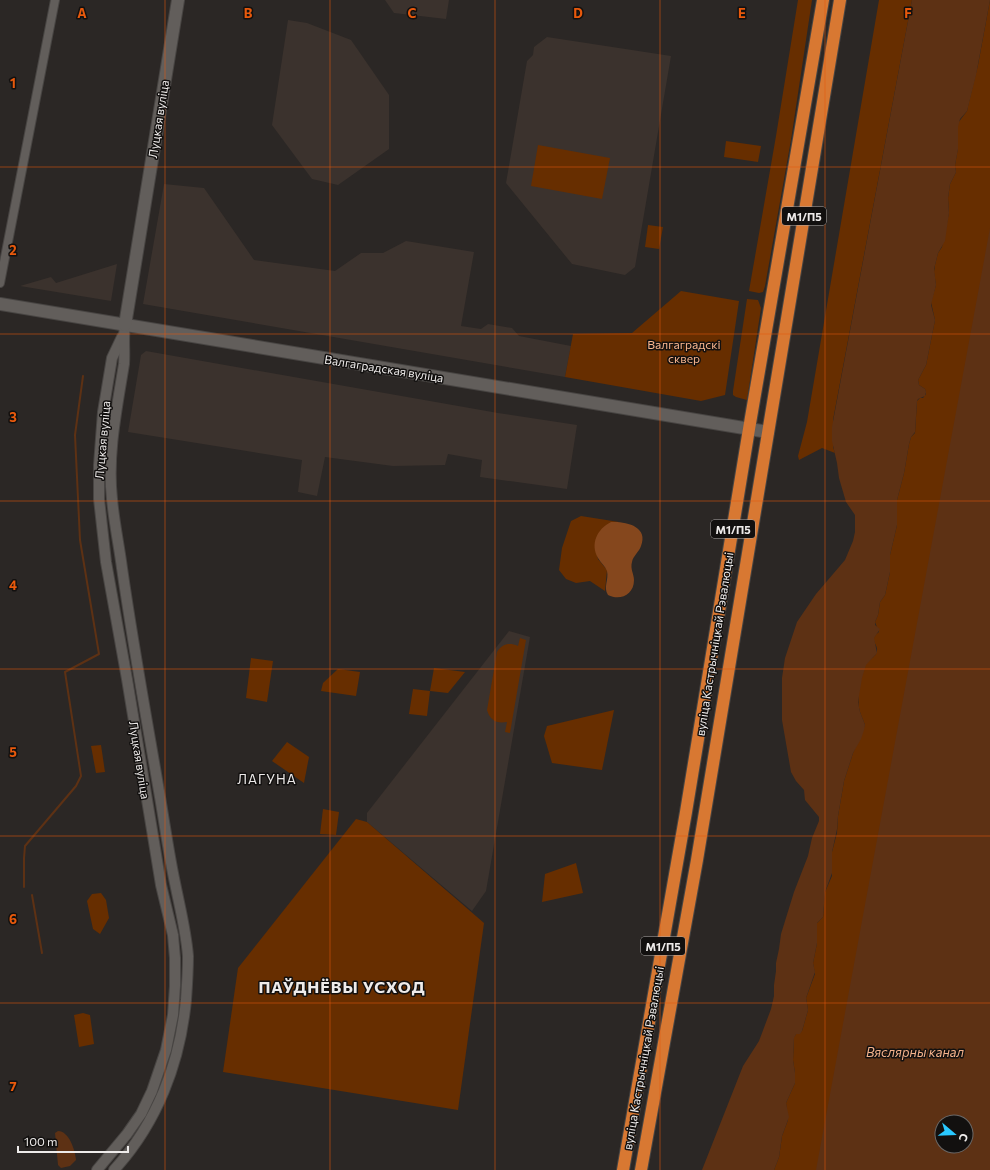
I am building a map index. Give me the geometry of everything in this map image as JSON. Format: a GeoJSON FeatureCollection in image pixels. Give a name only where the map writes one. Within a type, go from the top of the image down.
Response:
{"type":"FeatureCollection","features":[{"type":"Feature","properties":{"kind":"highway","name":"вуліца Кастрычніцкай Рэвалюцыі"},"geometry":{"type":"LineString","coordinates":[[623,1170],[702,721],[749,429],[822,0]]}},
{"type":"Feature","properties":{"kind":"highway","name":"вуліца Кастрычніцкай Рэвалюцыі"},"geometry":{"type":"LineString","coordinates":[[641,1170],[697,860],[840,0]]}},
{"type":"Feature","properties":{"kind":"highway"},"geometry":{"type":"LineString","coordinates":[[702,721],[719,724]]}},
{"type":"Feature","properties":{"kind":"highway"},"geometry":{"type":"LineString","coordinates":[[694,767],[711,770]]}},
{"type":"Feature","properties":{"kind":"main road","name":"Луцкая вуліца"},"geometry":{"type":"LineString","coordinates":[[124,329],[178,0]]}},
{"type":"Feature","properties":{"kind":"main road","name":"Валгаградская вуліца"},"geometry":{"type":"LineString","coordinates":[[0,304],[124,329],[768,432]]}},
{"type":"Feature","properties":{"kind":"street"},"geometry":{"type":"LineString","coordinates":[[0,283],[55,0]]}},
{"type":"Feature","properties":{"kind":"street","name":"Луцкая вуліца"},"geometry":{"type":"LineString","coordinates":[[114,1170],[137,1140],[156,1110],[170,1074],[179,1046],[184,1018],[188,959],[185,929],[175,882],[127,604],[112,497],[111,466],[116,408],[124,361],[124,329]]}},
{"type":"Feature","properties":{"kind":"street","name":"Луцкая вуліца"},"geometry":{"type":"LineString","coordinates":[[97,1170],[127,1134],[141,1114],[152,1091],[166,1050],[173,1015],[176,958],[161,885],[106,562],[99,499],[99,465],[103,412],[112,358],[124,329]]}},
{"type":"Feature","properties":{"kind":"street"},"geometry":{"type":"LineString","coordinates":[[114,607],[127,604]]}},
{"type":"Feature","properties":{"kind":"street"},"geometry":{"type":"LineString","coordinates":[[161,885],[175,882]]}},
{"type":"Feature","properties":{"kind":"shaded area"},"geometry":{"type":"Polygon","coordinates":[[[385,0],[449,0],[446,19],[394,13],[385,0]]]}},
{"type":"Feature","properties":{"kind":"shaded area"},"geometry":{"type":"Polygon","coordinates":[[[288,20],[307,23],[351,40],[389,95],[389,149],[338,185],[312,179],[272,125],[288,20]]]}},
{"type":"Feature","properties":{"kind":"shaded area"},"geometry":{"type":"Polygon","coordinates":[[[547,37],[671,56],[635,267],[625,275],[572,264],[506,183],[527,61],[533,55],[534,47],[547,37]]]}},
{"type":"Feature","properties":{"kind":"shaded area"},"geometry":{"type":"Polygon","coordinates":[[[164,184],[204,188],[254,260],[335,271],[361,253],[383,253],[406,241],[474,252],[461,326],[481,329],[488,324],[512,328],[519,336],[571,346],[565,377],[143,304],[164,184]]]}},
{"type":"Feature","properties":{"kind":"shaded area"},"geometry":{"type":"Polygon","coordinates":[[[117,264],[111,301],[20,286],[51,277],[56,283],[117,264]]]}},
{"type":"Feature","properties":{"kind":"shaded area"},"geometry":{"type":"Polygon","coordinates":[[[146,351],[498,413],[577,425],[567,489],[480,477],[482,460],[448,454],[445,465],[393,466],[325,457],[317,496],[298,492],[302,460],[128,432],[141,355],[146,351]]]}},
{"type":"Feature","properties":{"kind":"shaded area"},"geometry":{"type":"Polygon","coordinates":[[[611,522],[634,526],[639,529],[643,539],[641,546],[632,562],[631,567],[634,580],[632,590],[622,597],[613,597],[608,595],[606,589],[607,571],[598,558],[595,547],[596,537],[606,525],[611,522]]]}},
{"type":"Feature","properties":{"kind":"shaded area"},"geometry":{"type":"Polygon","coordinates":[[[509,631],[530,637],[486,891],[472,911],[367,822],[367,813],[509,631]]]}},
{"type":"Feature","properties":{"kind":"green space"},"geometry":{"type":"Polygon","coordinates":[[[798,0],[812,0],[791,140],[765,286],[763,292],[759,293],[749,291],[798,0]]]}},
{"type":"Feature","properties":{"kind":"green space"},"geometry":{"type":"Polygon","coordinates":[[[879,0],[912,0],[833,420],[833,447],[835,453],[822,448],[799,460],[798,456],[807,422],[879,0]]]}},
{"type":"Feature","properties":{"kind":"green space","name":"Вяслярны канал"},"geometry":{"type":"Polygon","coordinates":[[[990,0],[990,1170],[774,1170],[779,1157],[782,1136],[788,1120],[786,1103],[795,1083],[793,1060],[794,1037],[802,1031],[808,1010],[806,998],[815,974],[813,963],[817,943],[817,923],[823,917],[825,892],[832,876],[832,852],[837,833],[838,816],[844,781],[853,753],[865,725],[860,712],[859,704],[861,680],[865,665],[877,651],[874,637],[879,632],[875,622],[878,615],[880,602],[885,595],[890,572],[890,555],[897,525],[897,500],[909,444],[911,437],[915,433],[917,401],[920,398],[923,398],[926,394],[925,389],[919,385],[918,380],[926,365],[935,320],[931,302],[936,285],[934,272],[938,253],[942,247],[949,213],[948,198],[950,184],[956,172],[955,165],[958,148],[958,123],[967,111],[978,65],[990,0]]]}},
{"type":"Feature","properties":{"kind":"green space"},"geometry":{"type":"Polygon","coordinates":[[[726,141],[761,146],[758,162],[724,157],[726,141]]]}},
{"type":"Feature","properties":{"kind":"green space"},"geometry":{"type":"Polygon","coordinates":[[[538,145],[610,158],[602,199],[531,186],[538,145]]]}},
{"type":"Feature","properties":{"kind":"green space"},"geometry":{"type":"Polygon","coordinates":[[[648,225],[663,227],[659,249],[645,247],[648,225]]]}},
{"type":"Feature","properties":{"kind":"green space","name":"Валгаградскі сквер"},"geometry":{"type":"Polygon","coordinates":[[[681,291],[739,301],[725,395],[701,401],[565,377],[573,334],[632,333],[681,291]]]}},
{"type":"Feature","properties":{"kind":"green space"},"geometry":{"type":"Polygon","coordinates":[[[747,299],[758,300],[761,308],[747,400],[736,397],[733,395],[733,391],[747,299]]]}},
{"type":"Feature","properties":{"kind":"green space"},"geometry":{"type":"Polygon","coordinates":[[[581,516],[619,522],[611,522],[595,546],[598,559],[607,570],[605,591],[590,581],[576,583],[566,579],[559,570],[562,548],[571,521],[581,516]]]}},
{"type":"Feature","properties":{"kind":"green space"},"geometry":{"type":"Polygon","coordinates":[[[520,638],[526,640],[510,733],[505,732],[507,722],[497,722],[492,719],[487,710],[497,652],[506,644],[518,646],[520,638]]]}},
{"type":"Feature","properties":{"kind":"green space"},"geometry":{"type":"Polygon","coordinates":[[[251,658],[273,661],[267,702],[246,698],[251,658]]]}},
{"type":"Feature","properties":{"kind":"green space"},"geometry":{"type":"Polygon","coordinates":[[[434,668],[465,672],[448,693],[430,691],[434,668]]]}},
{"type":"Feature","properties":{"kind":"green space"},"geometry":{"type":"Polygon","coordinates":[[[338,669],[360,672],[356,696],[321,691],[323,683],[338,669]]]}},
{"type":"Feature","properties":{"kind":"green space"},"geometry":{"type":"Polygon","coordinates":[[[413,689],[430,691],[427,716],[409,714],[413,689]]]}},
{"type":"Feature","properties":{"kind":"green space"},"geometry":{"type":"Polygon","coordinates":[[[614,710],[602,770],[552,763],[544,736],[547,726],[614,710]]]}},
{"type":"Feature","properties":{"kind":"green space"},"geometry":{"type":"Polygon","coordinates":[[[287,742],[309,757],[304,783],[272,761],[287,742]]]}},
{"type":"Feature","properties":{"kind":"green space"},"geometry":{"type":"Polygon","coordinates":[[[101,745],[105,772],[96,773],[91,746],[101,745]]]}},
{"type":"Feature","properties":{"kind":"green space"},"geometry":{"type":"Polygon","coordinates":[[[323,809],[339,812],[336,835],[320,834],[323,809]]]}},
{"type":"Feature","properties":{"kind":"green space"},"geometry":{"type":"Polygon","coordinates":[[[356,819],[367,822],[484,923],[458,1110],[223,1072],[238,968],[356,819]]]}},
{"type":"Feature","properties":{"kind":"green space"},"geometry":{"type":"Polygon","coordinates":[[[576,863],[583,893],[542,902],[545,874],[576,863]]]}},
{"type":"Feature","properties":{"kind":"green space"},"geometry":{"type":"Polygon","coordinates":[[[101,893],[106,900],[109,918],[100,934],[93,929],[87,901],[92,894],[101,893]]]}},
{"type":"Feature","properties":{"kind":"green space"},"geometry":{"type":"Polygon","coordinates":[[[83,1013],[90,1015],[94,1044],[79,1047],[74,1015],[83,1013]]]}},
{"type":"Feature","properties":{"kind":"water"},"geometry":{"type":"Polygon","coordinates":[[[912,0],[990,0],[976,75],[967,111],[960,119],[958,127],[958,149],[955,165],[956,172],[950,184],[948,198],[949,213],[945,241],[938,253],[934,269],[936,285],[931,305],[935,320],[926,365],[918,380],[919,385],[925,389],[926,392],[925,396],[917,401],[915,432],[911,437],[909,444],[897,500],[897,525],[890,555],[890,572],[885,595],[880,602],[878,615],[875,622],[875,625],[880,629],[874,638],[877,653],[866,665],[862,678],[858,702],[865,725],[861,739],[853,753],[844,781],[832,852],[832,873],[825,892],[823,917],[817,923],[817,943],[813,963],[815,972],[806,998],[808,1010],[802,1031],[800,1034],[796,1034],[794,1038],[793,1060],[795,1083],[786,1103],[789,1117],[782,1136],[779,1157],[774,1170],[702,1170],[743,1066],[759,1041],[771,1009],[774,996],[776,963],[781,934],[794,892],[808,856],[812,838],[819,821],[819,817],[805,800],[804,790],[796,781],[791,772],[782,720],[782,678],[785,658],[797,622],[816,594],[845,560],[855,532],[855,515],[846,502],[839,478],[832,441],[832,427],[912,0]]]}},
{"type":"Feature","properties":{"kind":"water","name":"Вяслярны канал"},"geometry":{"type":"Polygon","coordinates":[[[990,228],[990,1170],[816,1170],[990,228]]]}},
{"type":"Feature","properties":{"kind":"water"},"geometry":{"type":"Polygon","coordinates":[[[58,1131],[65,1134],[71,1142],[76,1160],[70,1166],[61,1168],[58,1165],[55,1133],[58,1131]]]}},
{"type":"Feature","properties":{"kind":"waterway"},"geometry":{"type":"LineString","coordinates":[[24,887],[25,846],[76,786],[81,776],[65,672],[99,654],[80,540],[75,435],[83,376]]}},
{"type":"Feature","properties":{"kind":"waterway"},"geometry":{"type":"LineString","coordinates":[[32,895],[42,953]]}},
{"type":"Feature","properties":{"kind":"district","name":"ЛАГУНА"},"geometry":{"type":"Point","coordinates":[267,779]}},
{"type":"Feature","properties":{"kind":"district","name":"ПАЎДНЁВЫ УСХОД"},"geometry":{"type":"Point","coordinates":[342,986]}}]}
